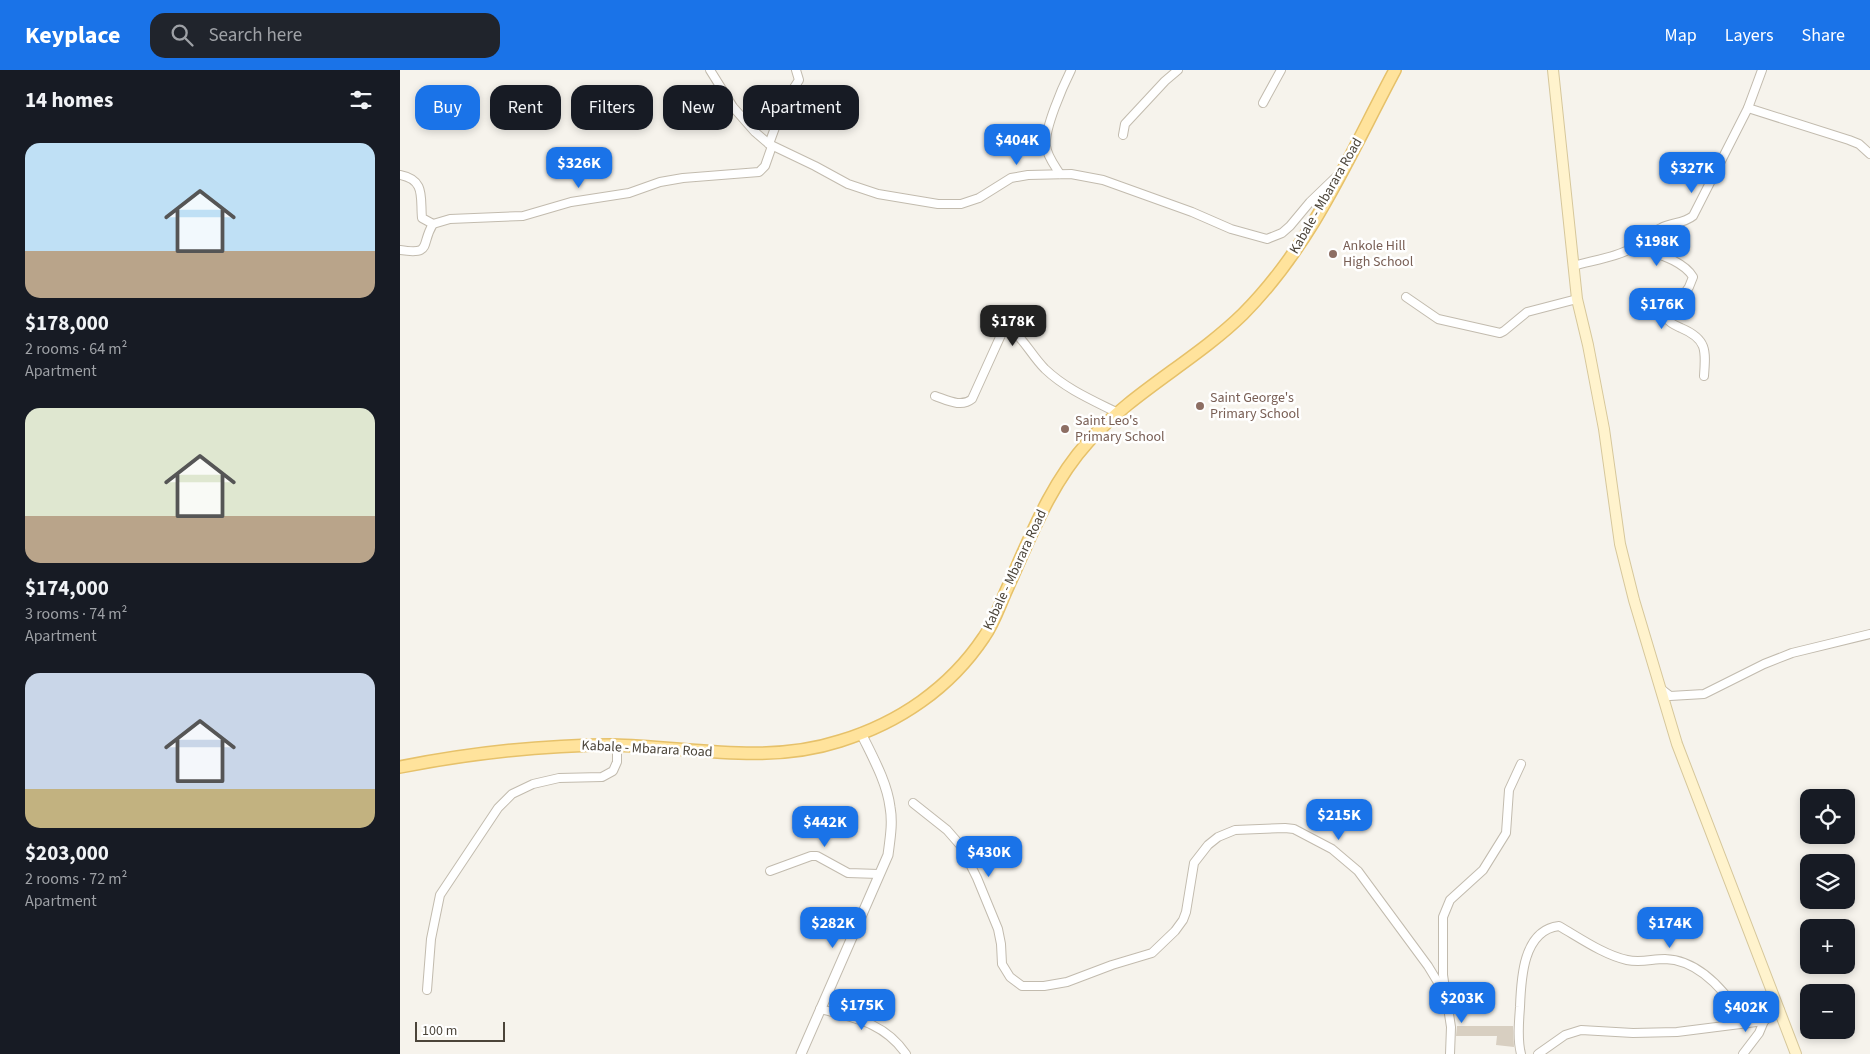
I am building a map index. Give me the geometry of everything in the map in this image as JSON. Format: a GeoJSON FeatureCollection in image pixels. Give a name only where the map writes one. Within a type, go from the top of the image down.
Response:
{"type":"FeatureCollection","features":[{"type":"Feature","properties":{"kind":"main road","name":"Kabale - Mbarara Road"},"geometry":{"type":"LineString","coordinates":[[400,767],[500,750],[557,746],[617,746],[766,754],[806,750],[841,741],[906,713],[935,692],[958,670],[986,635],[1040,515],[1062,476],[1088,442],[1118,413],[1214,341],[1276,278],[1316,219],[1395,70]]}},
{"type":"Feature","properties":{"kind":"main road"},"geometry":{"type":"LineString","coordinates":[[1553,70],[1577,299],[1604,429],[1620,544],[1659,687],[1702,811],[1796,1054]]}},
{"type":"Feature","properties":{"kind":"street"},"geometry":{"type":"LineString","coordinates":[[710,70],[733,106],[754,132],[771,145],[816,166],[848,184],[878,194],[938,204],[960,204],[979,198],[1011,178],[1060,174],[1079,175],[1103,180],[1192,212],[1230,229],[1267,239],[1282,233],[1290,226],[1310,202],[1340,174]]}},
{"type":"Feature","properties":{"kind":"street"},"geometry":{"type":"LineString","coordinates":[[400,250],[421,251],[425,246],[427,233],[433,224],[450,219],[523,216],[571,202],[629,193],[675,179],[758,172],[765,166],[784,103],[799,80],[796,70]]}},
{"type":"Feature","properties":{"kind":"street"},"geometry":{"type":"LineString","coordinates":[[1060,174],[1048,154],[1046,140],[1060,92],[1071,70]]}},
{"type":"Feature","properties":{"kind":"street"},"geometry":{"type":"LineString","coordinates":[[1123,135],[1126,124],[1165,81],[1178,70]]}},
{"type":"Feature","properties":{"kind":"street"},"geometry":{"type":"LineString","coordinates":[[1262,104],[1281,70]]}},
{"type":"Feature","properties":{"kind":"street"},"geometry":{"type":"LineString","coordinates":[[1573,266],[1612,256],[1636,246],[1668,224],[1681,223],[1693,216],[1748,108],[1762,70]]}},
{"type":"Feature","properties":{"kind":"street"},"geometry":{"type":"LineString","coordinates":[[1748,108],[1850,140],[1859,144],[1870,154]]}},
{"type":"Feature","properties":{"kind":"street"},"geometry":{"type":"LineString","coordinates":[[400,175],[415,180],[421,191],[422,218],[433,224]]}},
{"type":"Feature","properties":{"kind":"street"},"geometry":{"type":"LineString","coordinates":[[1636,246],[1675,263],[1686,269],[1693,277],[1689,287],[1667,319],[1671,324],[1695,334],[1704,345],[1704,376]]}},
{"type":"Feature","properties":{"kind":"street"},"geometry":{"type":"LineString","coordinates":[[1406,297],[1438,319],[1500,333],[1527,312],[1577,299]]}},
{"type":"Feature","properties":{"kind":"street"},"geometry":{"type":"LineString","coordinates":[[935,396],[966,404],[972,399],[1004,328],[1010,328],[1044,368],[1059,382],[1118,413]]}},
{"type":"Feature","properties":{"kind":"street"},"geometry":{"type":"LineString","coordinates":[[1659,687],[1670,696],[1704,694],[1764,664],[1792,653],[1870,634]]}},
{"type":"Feature","properties":{"kind":"street"},"geometry":{"type":"LineString","coordinates":[[800,1054],[888,854],[891,828],[890,806],[874,759],[861,733]]}},
{"type":"Feature","properties":{"kind":"street"},"geometry":{"type":"LineString","coordinates":[[427,990],[431,939],[440,895],[498,808],[512,794],[532,784],[559,778],[602,777],[613,771],[617,762],[617,746]]}},
{"type":"Feature","properties":{"kind":"street"},"geometry":{"type":"LineString","coordinates":[[1450,1054],[1451,1027],[1443,975],[1443,917],[1450,900],[1483,870],[1506,833],[1509,790],[1521,764]]}},
{"type":"Feature","properties":{"kind":"street"},"geometry":{"type":"LineString","coordinates":[[913,803],[947,830],[960,846],[977,878],[998,929],[1002,944],[1002,964],[1010,977],[1022,986],[1044,986],[1067,982],[1112,965],[1152,953],[1183,920],[1194,863],[1208,845],[1218,837],[1235,830],[1285,828],[1294,829],[1332,849],[1358,872],[1428,966],[1445,994]]}},
{"type":"Feature","properties":{"kind":"street"},"geometry":{"type":"LineString","coordinates":[[770,871],[775,871],[811,856],[817,856],[848,873],[879,874]]}},
{"type":"Feature","properties":{"kind":"street"},"geometry":{"type":"LineString","coordinates":[[1521,1054],[1519,1016],[1522,972],[1525,960],[1534,944],[1542,933],[1551,927],[1559,926],[1610,954],[1625,960],[1640,963],[1665,959],[1685,963],[1717,985],[1736,1007],[1746,1024]]}},
{"type":"Feature","properties":{"kind":"street"},"geometry":{"type":"LineString","coordinates":[[820,1009],[871,1023],[896,1042],[906,1054]]}},
{"type":"Feature","properties":{"kind":"street"},"geometry":{"type":"LineString","coordinates":[[1538,1054],[1565,1035],[1581,1030],[1633,1033],[1677,1032],[1764,1021],[1780,1010]]}},
{"type":"Feature","properties":{"kind":"street"},"geometry":{"type":"LineString","coordinates":[[1742,1054],[1759,1033],[1764,1021]]}},
{"type":"Feature","properties":{"kind":"building"},"geometry":{"type":"Polygon","coordinates":[[[1457,1026],[1513,1026],[1514,1047],[1496,1045],[1497,1036],[1456,1036],[1457,1026]]]}},
{"type":"Feature","properties":{"kind":"place","name":"Ankole Hill High School"},"geometry":{"type":"Point","coordinates":[1333,254]}},
{"type":"Feature","properties":{"kind":"place","name":"Saint George's Primary School"},"geometry":{"type":"Point","coordinates":[1200,406]}},
{"type":"Feature","properties":{"kind":"place","name":"Saint Leo's Primary School"},"geometry":{"type":"Point","coordinates":[1065,429]}}]}
